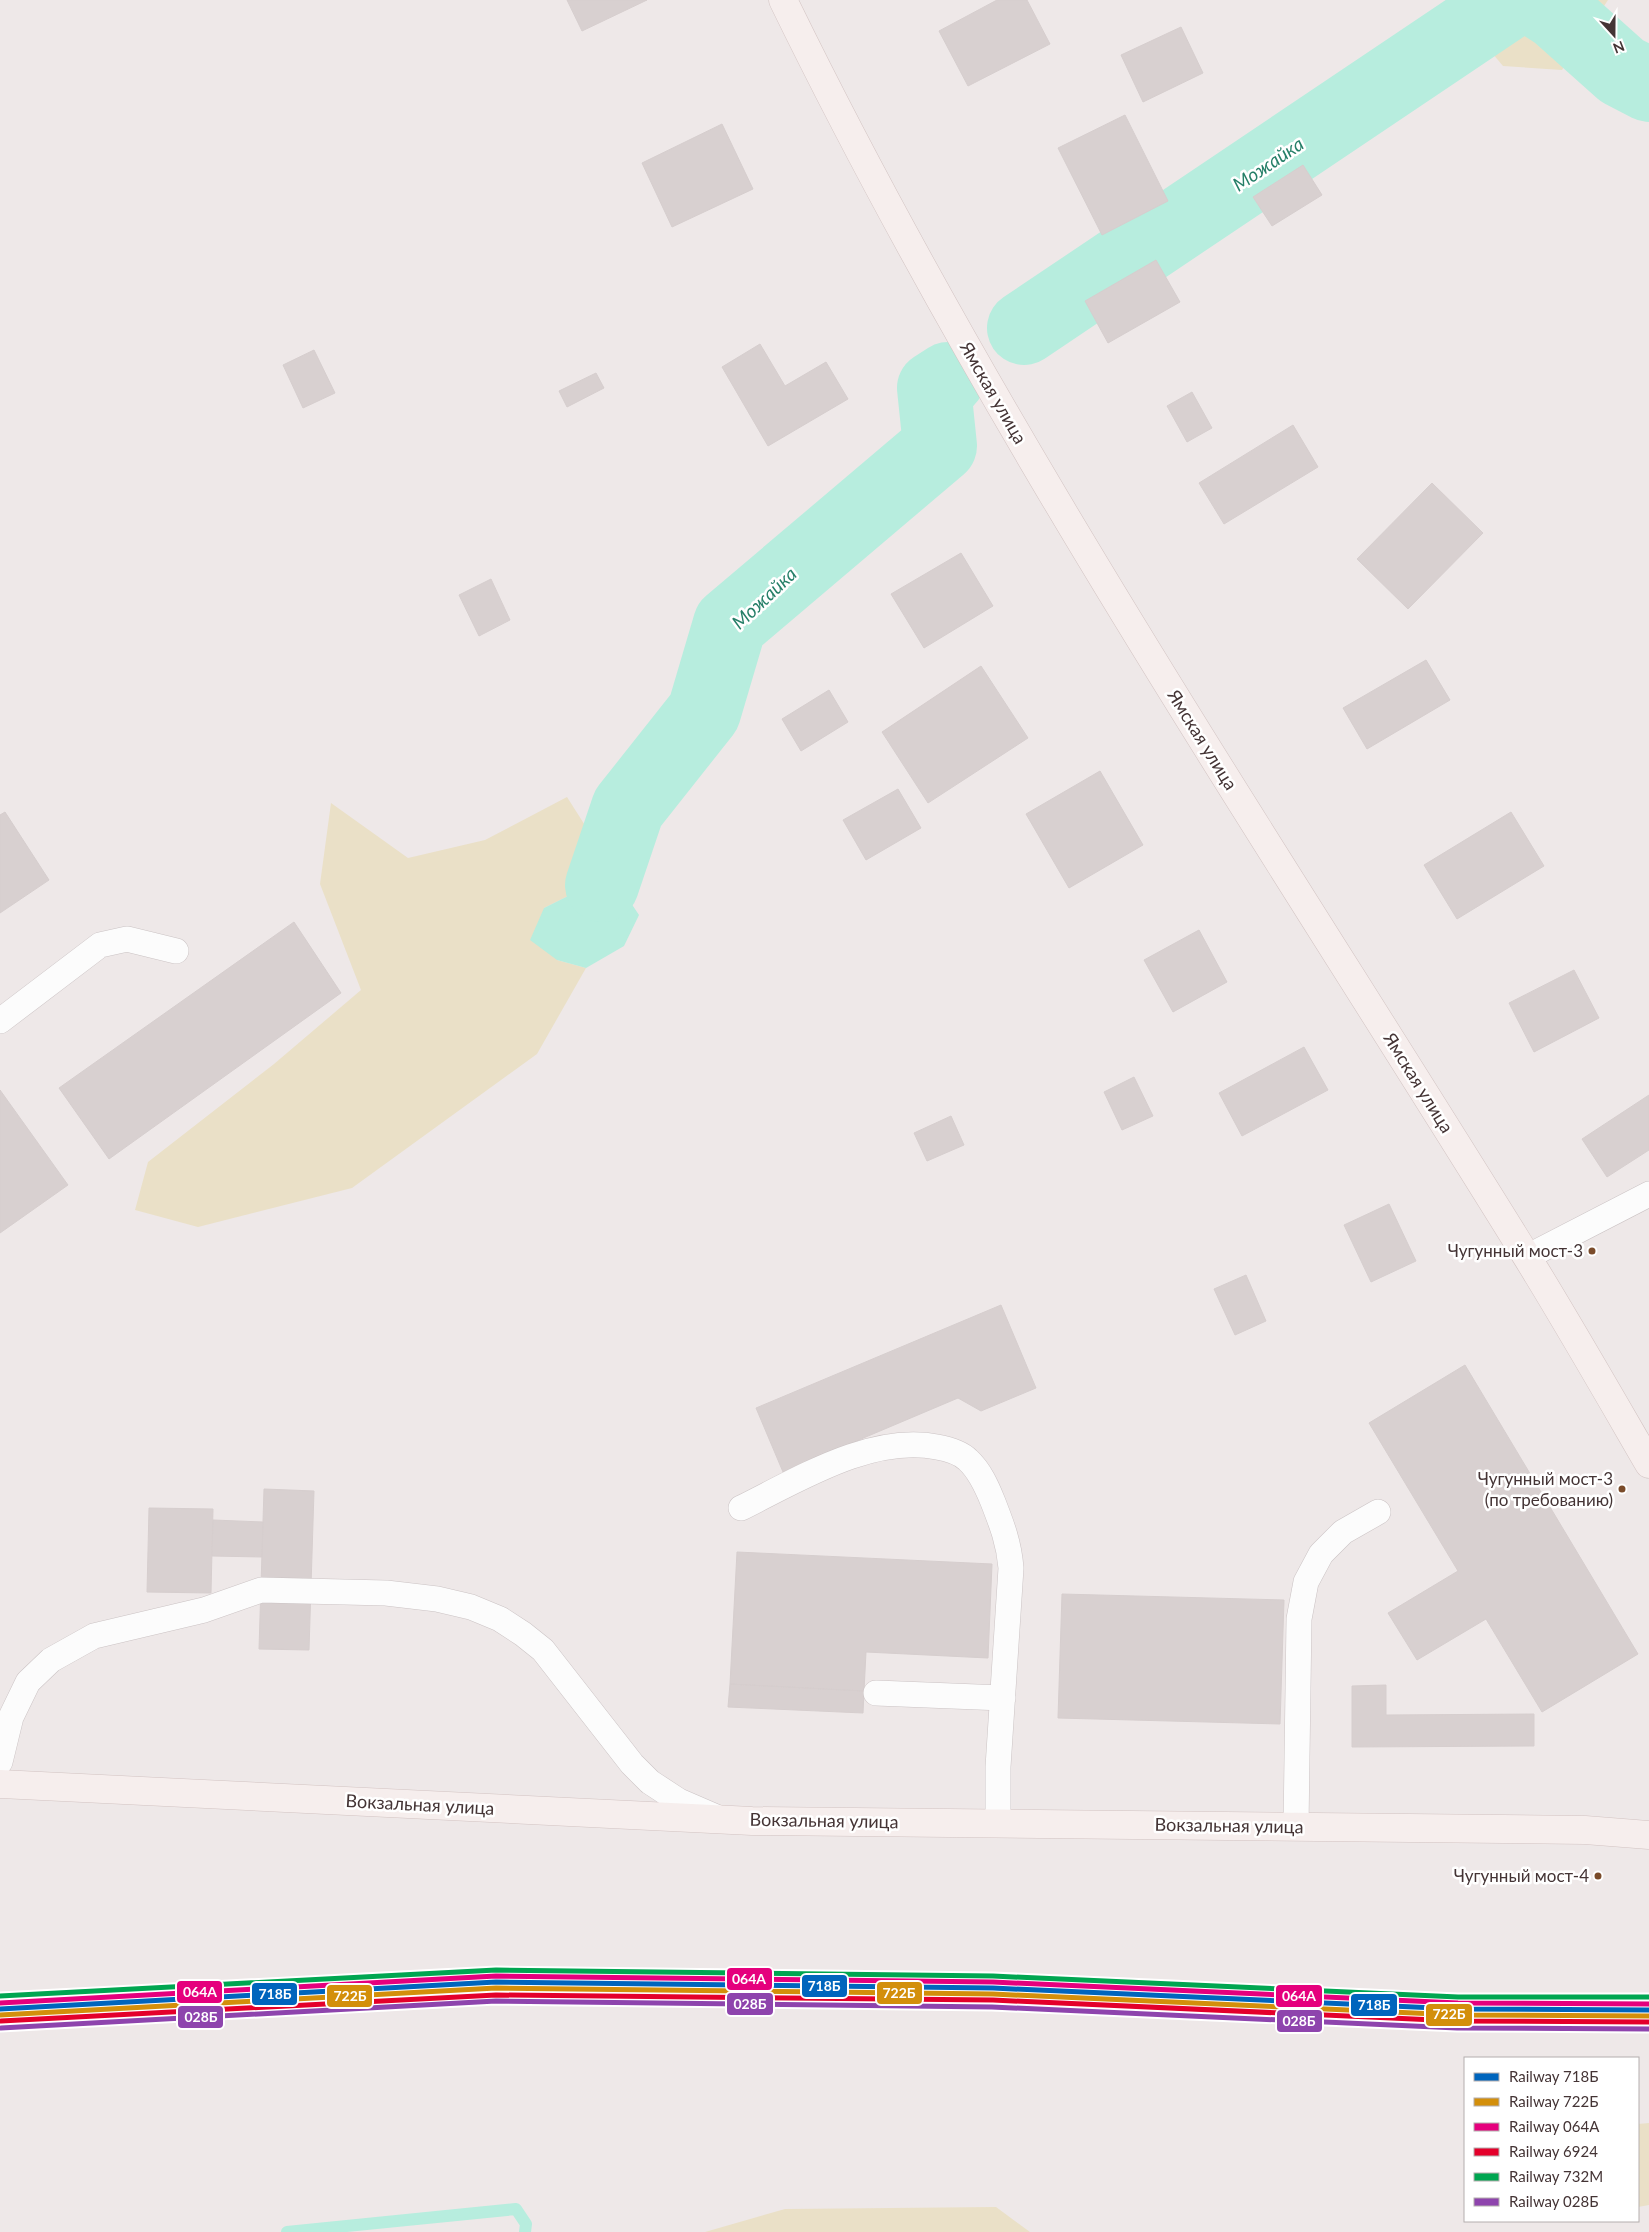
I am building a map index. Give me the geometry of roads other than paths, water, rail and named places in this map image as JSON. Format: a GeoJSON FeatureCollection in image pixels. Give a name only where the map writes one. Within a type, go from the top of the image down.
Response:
{"type":"FeatureCollection","features":[{"type":"Feature","properties":{"kind":"main road","name":"Ямская улица"},"geometry":{"type":"LineString","coordinates":[[783,0],[829,94],[944,310],[1065,518],[1144,648],[1527,1257],[1649,1464]]}},
{"type":"Feature","properties":{"kind":"main road","name":"Вокзальная улица"},"geometry":{"type":"LineString","coordinates":[[0,1784],[721,1820],[1608,1831],[1649,1834]]}},
{"type":"Feature","properties":{"kind":"main road"},"geometry":{"type":"LineString","coordinates":[[1608,1831],[1649,1827]]}},
{"type":"Feature","properties":{"kind":"lane"},"geometry":{"type":"LineString","coordinates":[[0,1021],[100,945],[127,939],[176,952]]}},
{"type":"Feature","properties":{"kind":"lane"},"geometry":{"type":"LineString","coordinates":[[1527,1257],[1649,1194]]}},
{"type":"Feature","properties":{"kind":"lane"},"geometry":{"type":"LineString","coordinates":[[741,1508],[850,1457],[898,1445],[923,1444],[950,1449],[968,1459],[985,1483],[1009,1546],[1011,1568],[998,1767],[998,1823]]}},
{"type":"Feature","properties":{"kind":"lane"},"geometry":{"type":"LineString","coordinates":[[1296,1827],[1299,1619],[1306,1582],[1321,1554],[1343,1532],[1378,1512]]}},
{"type":"Feature","properties":{"kind":"lane"},"geometry":{"type":"LineString","coordinates":[[0,1762],[11,1717],[28,1682],[51,1660],[94,1636],[204,1610],[261,1590],[386,1593],[437,1599],[471,1607],[500,1619],[523,1634],[543,1650],[632,1764],[650,1782],[679,1801],[721,1820]]}},
{"type":"Feature","properties":{"kind":"lane"},"geometry":{"type":"LineString","coordinates":[[876,1693],[1003,1698]]}},
{"type":"Feature","properties":{"kind":"waterway","name":"Можайка"},"geometry":{"type":"LineString","coordinates":[[1024,328],[1512,0]]}},
{"type":"Feature","properties":{"kind":"waterway","name":"Можайка"},"geometry":{"type":"LineString","coordinates":[[1537,0],[1557,13],[1622,71],[1649,85]]}},
{"type":"Feature","properties":{"kind":"waterway","name":"Можайка"},"geometry":{"type":"LineString","coordinates":[[602,885],[628,808],[704,712],[730,624],[940,446],[934,388],[948,379]]}},
{"type":"Feature","properties":{"kind":"waterway"},"geometry":{"type":"LineString","coordinates":[[287,2232],[516,2209],[526,2224],[525,2232]]}},
{"type":"Feature","properties":{"kind":"rail line","name":"732М"},"geometry":{"type":"LineString","coordinates":[[0,1996],[496,1970],[993,1976],[1458,1997],[1649,1997]]}},
{"type":"Feature","properties":{"kind":"rail line","name":"064А"},"geometry":{"type":"LineString","coordinates":[[0,2003],[496,1976],[993,1982],[1458,2003],[1649,2004]]}},
{"type":"Feature","properties":{"kind":"rail line","name":"718Б"},"geometry":{"type":"LineString","coordinates":[[0,2009],[496,1982],[993,1988],[1458,2009],[1649,2010]]}},
{"type":"Feature","properties":{"kind":"rail line","name":"722Б"},"geometry":{"type":"LineString","coordinates":[[0,2015],[496,1988],[993,1994],[1458,2015],[1649,2016]]}},
{"type":"Feature","properties":{"kind":"rail line","name":"6924"},"geometry":{"type":"LineString","coordinates":[[1,2021],[496,1995],[993,2000],[1457,2021],[1649,2022]]}},
{"type":"Feature","properties":{"kind":"rail line","name":"028Б"},"geometry":{"type":"LineString","coordinates":[[1,2028],[496,2001],[992,2007],[1457,2028],[1649,2029]]}},
{"type":"Feature","properties":{"kind":"place","name":"Чугунный мост-3"},"geometry":{"type":"Point","coordinates":[1592,1251]}},
{"type":"Feature","properties":{"kind":"place","name":"Чугунный мост-3 (по требованию)"},"geometry":{"type":"Point","coordinates":[1622,1489]}},
{"type":"Feature","properties":{"kind":"place","name":"Чугунный мост-4"},"geometry":{"type":"Point","coordinates":[1598,1876]}}]}
